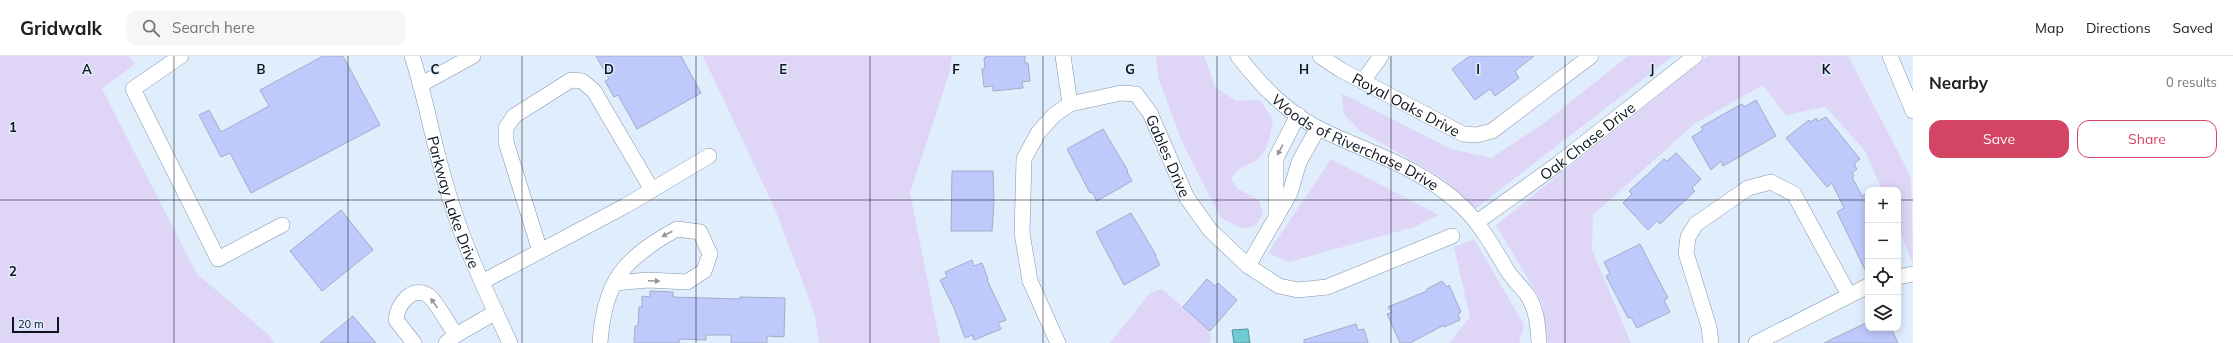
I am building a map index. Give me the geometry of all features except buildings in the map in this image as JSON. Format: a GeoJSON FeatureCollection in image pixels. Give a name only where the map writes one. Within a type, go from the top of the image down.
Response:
{"type":"FeatureCollection","features":[{"type":"Feature","properties":{"kind":"street"},"geometry":{"type":"LineString","coordinates":[[181,56],[133,88],[218,259],[282,225]]}},
{"type":"Feature","properties":{"kind":"street","name":"Parkway Lake Drive"},"geometry":{"type":"LineString","coordinates":[[412,56],[446,187],[482,282],[510,343]]}},
{"type":"Feature","properties":{"kind":"street"},"geometry":{"type":"LineString","coordinates":[[420,85],[473,56]]}},
{"type":"Feature","properties":{"kind":"street"},"geometry":{"type":"LineString","coordinates":[[1063,56],[1070,104]]}},
{"type":"Feature","properties":{"kind":"street","name":"Woods of Riverchase Drive"},"geometry":{"type":"LineString","coordinates":[[1238,56],[1266,90],[1298,116],[1318,128],[1412,169],[1456,200],[1477,222],[1509,273],[1528,297],[1537,319],[1539,343]]}},
{"type":"Feature","properties":{"kind":"street","name":"Royal Oaks Drive"},"geometry":{"type":"LineString","coordinates":[[1320,56],[1363,81],[1462,134],[1477,136],[1492,132],[1592,56]]}},
{"type":"Feature","properties":{"kind":"street"},"geometry":{"type":"LineString","coordinates":[[1363,81],[1381,56]]}},
{"type":"Feature","properties":{"kind":"street","name":"Oak Chase Drive"},"geometry":{"type":"LineString","coordinates":[[1477,222],[1558,164],[1695,56]]}},
{"type":"Feature","properties":{"kind":"street"},"geometry":{"type":"LineString","coordinates":[[1890,56],[1913,111]]}},
{"type":"Feature","properties":{"kind":"street"},"geometry":{"type":"LineString","coordinates":[[540,251],[506,142],[506,128],[514,116],[571,80],[582,81],[594,91],[652,190]]}},
{"type":"Feature","properties":{"kind":"street","name":"Gables Drive"},"geometry":{"type":"LineString","coordinates":[[1058,343],[1030,281],[1022,233],[1024,159],[1038,133],[1054,115],[1070,104],[1121,93],[1136,94],[1150,113],[1187,198],[1210,230],[1248,266],[1279,286],[1298,290],[1327,288],[1452,236]]}},
{"type":"Feature","properties":{"kind":"street"},"geometry":{"type":"LineString","coordinates":[[1276,221],[1276,158],[1298,116]]}},
{"type":"Feature","properties":{"kind":"street"},"geometry":{"type":"LineString","coordinates":[[1248,266],[1276,221],[1290,193],[1299,162],[1318,128]]}},
{"type":"Feature","properties":{"kind":"street"},"geometry":{"type":"LineString","coordinates":[[482,282],[652,190],[709,156]]}},
{"type":"Feature","properties":{"kind":"street"},"geometry":{"type":"LineString","coordinates":[[1710,343],[1709,327],[1686,253],[1688,237],[1696,224],[1748,188],[1771,182],[1794,194],[1849,295]]}},
{"type":"Feature","properties":{"kind":"street"},"geometry":{"type":"LineString","coordinates":[[600,343],[602,315],[615,283],[622,270],[633,257],[678,229],[700,232],[710,254],[704,271],[687,282],[648,280],[615,283]]}},
{"type":"Feature","properties":{"kind":"street"},"geometry":{"type":"LineString","coordinates":[[1901,276],[1913,274]]}},
{"type":"Feature","properties":{"kind":"street"},"geometry":{"type":"LineString","coordinates":[[1756,343],[1865,287]]}},
{"type":"Feature","properties":{"kind":"street"},"geometry":{"type":"LineString","coordinates":[[414,343],[396,320],[397,310],[407,297],[417,293],[429,296],[451,339],[496,312]]}},
{"type":"Feature","properties":{"kind":"shaded area"},"geometry":{"type":"Polygon","coordinates":[[[0,56],[129,56],[135,64],[102,89],[197,274],[270,336],[274,343],[0,343],[0,56]]]}},
{"type":"Feature","properties":{"kind":"shaded area"},"geometry":{"type":"Polygon","coordinates":[[[703,56],[952,56],[949,74],[910,193],[940,343],[819,343],[815,315],[775,209],[703,56]]]}},
{"type":"Feature","properties":{"kind":"shaded area"},"geometry":{"type":"Polygon","coordinates":[[[1156,56],[1204,56],[1215,87],[1236,101],[1260,100],[1273,120],[1270,138],[1266,149],[1258,159],[1243,167],[1231,179],[1238,189],[1259,200],[1263,213],[1256,225],[1243,229],[1221,218],[1182,142],[1158,77],[1156,56]]]}},
{"type":"Feature","properties":{"kind":"shaded area"},"geometry":{"type":"Polygon","coordinates":[[[1628,56],[1673,56],[1475,209],[1444,179],[1359,130],[1344,114],[1341,93],[1451,149],[1491,158],[1544,123],[1628,56]]]}},
{"type":"Feature","properties":{"kind":"shaded area"},"geometry":{"type":"Polygon","coordinates":[[[1708,56],[1848,56],[1911,177],[1913,264],[1901,234],[1901,187],[1881,187],[1865,151],[1826,107],[1786,115],[1763,85],[1694,124],[1593,215],[1592,250],[1631,343],[1548,343],[1542,302],[1496,225],[1708,56]]]}},
{"type":"Feature","properties":{"kind":"shaded area"},"geometry":{"type":"Polygon","coordinates":[[[1331,159],[1439,215],[1414,227],[1289,262],[1268,253],[1331,159]]]}},
{"type":"Feature","properties":{"kind":"shaded area"},"geometry":{"type":"Polygon","coordinates":[[[1474,239],[1524,325],[1519,343],[1449,343],[1470,317],[1454,247],[1474,239]]]}},
{"type":"Feature","properties":{"kind":"shaded area"},"geometry":{"type":"Polygon","coordinates":[[[1162,289],[1210,331],[1211,340],[1209,343],[1110,343],[1150,293],[1162,289]]]}},
{"type":"Feature","properties":{"kind":"water"},"geometry":{"type":"Polygon","coordinates":[[[1248,329],[1250,343],[1234,343],[1232,330],[1248,329]]]}}]}
